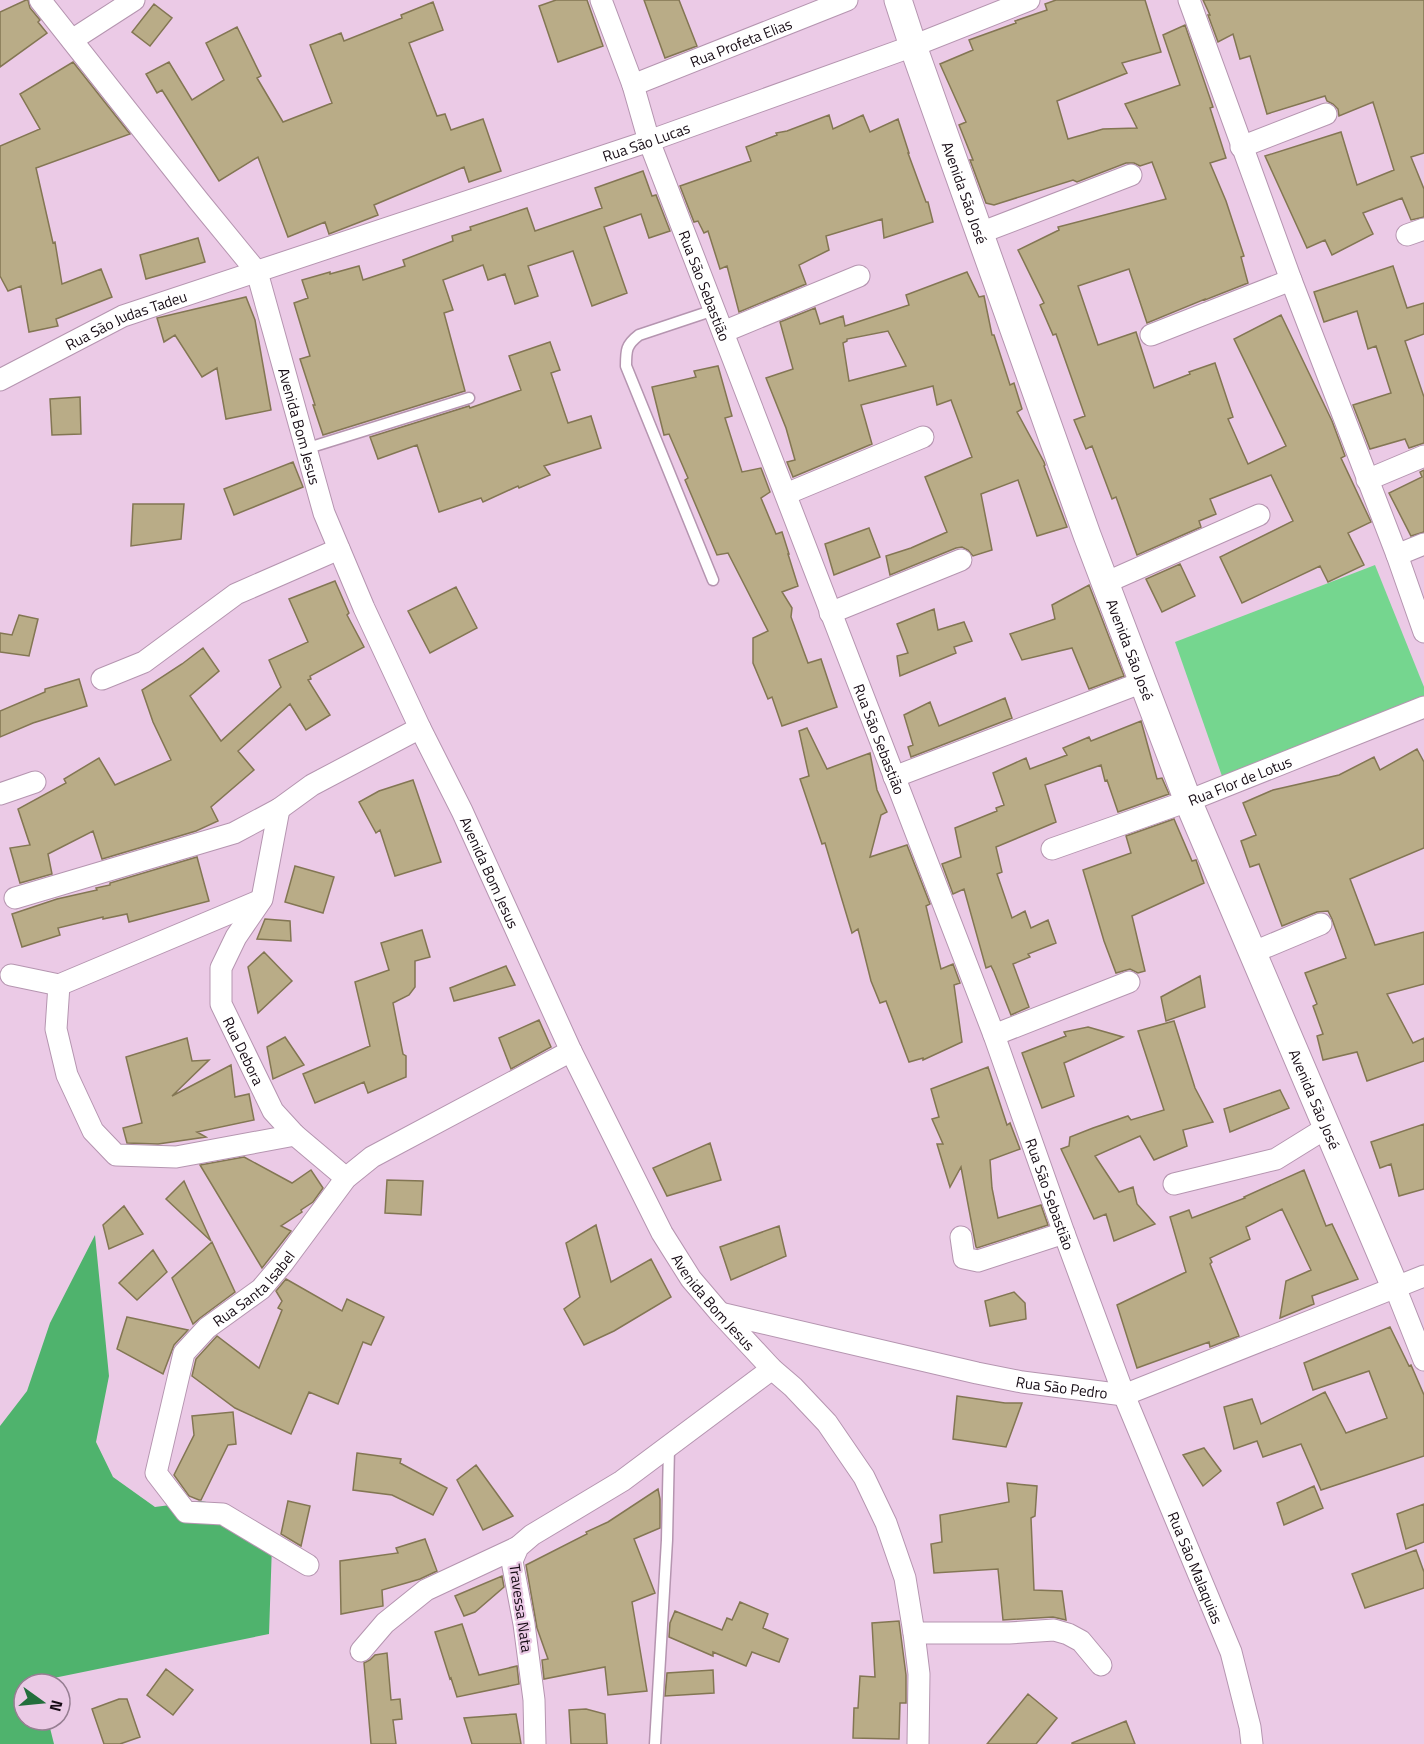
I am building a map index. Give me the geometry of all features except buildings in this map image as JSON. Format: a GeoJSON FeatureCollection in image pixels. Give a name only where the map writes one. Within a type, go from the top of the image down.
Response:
{"type":"FeatureCollection","features":[{"type":"Feature","properties":{"kind":"street","name":"Avenida Bom Jesus"},"geometry":{"type":"LineString","coordinates":[[40,0],[257,272],[305,449],[324,513],[339,549],[364,608],[467,822],[572,1051],[662,1233],[691,1279],[771,1369],[793,1387],[827,1424],[864,1477],[886,1523],[904,1578],[919,1674],[918,1744]]}},
{"type":"Feature","properties":{"kind":"street"},"geometry":{"type":"LineString","coordinates":[[72,40],[134,0]]}},
{"type":"Feature","properties":{"kind":"street","name":"Rua São Sebastião"},"geometry":{"type":"LineString","coordinates":[[600,0],[633,85],[648,141],[994,1035],[1124,1395]]}},
{"type":"Feature","properties":{"kind":"street","name":"Rua Profeta Elias"},"geometry":{"type":"LineString","coordinates":[[633,85],[846,0]]}},
{"type":"Feature","properties":{"kind":"street","name":"Avenida São José"},"geometry":{"type":"LineString","coordinates":[[898,0],[1105,583],[1188,801],[1395,1287]]}},
{"type":"Feature","properties":{"kind":"street","name":"Rua São Lucas"},"geometry":{"type":"LineString","coordinates":[[257,272],[648,141],[913,46],[1029,0]]}},
{"type":"Feature","properties":{"kind":"street"},"geometry":{"type":"LineString","coordinates":[[1189,0],[1241,147],[1397,555],[1424,632]]}},
{"type":"Feature","properties":{"kind":"street"},"geometry":{"type":"LineString","coordinates":[[1241,147],[1326,114]]}},
{"type":"Feature","properties":{"kind":"street"},"geometry":{"type":"LineString","coordinates":[[980,233],[1131,175]]}},
{"type":"Feature","properties":{"kind":"street","name":"Rua São Judas Tadeu"},"geometry":{"type":"LineString","coordinates":[[0,380],[123,316],[257,272]]}},
{"type":"Feature","properties":{"kind":"street"},"geometry":{"type":"LineString","coordinates":[[723,332],[859,276]]}},
{"type":"Feature","properties":{"kind":"street"},"geometry":{"type":"LineString","coordinates":[[1151,335],[1291,280]]}},
{"type":"Feature","properties":{"kind":"street"},"geometry":{"type":"LineString","coordinates":[[786,494],[923,437]]}},
{"type":"Feature","properties":{"kind":"street"},"geometry":{"type":"LineString","coordinates":[[1367,480],[1424,456]]}},
{"type":"Feature","properties":{"kind":"street"},"geometry":{"type":"LineString","coordinates":[[1105,583],[1259,516]]}},
{"type":"Feature","properties":{"kind":"street"},"geometry":{"type":"LineString","coordinates":[[1397,555],[1424,544]]}},
{"type":"Feature","properties":{"kind":"street"},"geometry":{"type":"LineString","coordinates":[[102,680],[144,662],[236,594],[339,549]]}},
{"type":"Feature","properties":{"kind":"street"},"geometry":{"type":"LineString","coordinates":[[830,613],[962,560]]}},
{"type":"Feature","properties":{"kind":"street"},"geometry":{"type":"LineString","coordinates":[[894,777],[1143,682]]}},
{"type":"Feature","properties":{"kind":"street","name":"Rua Flor de Lotus"},"geometry":{"type":"LineString","coordinates":[[1052,849],[1188,801],[1424,707]]}},
{"type":"Feature","properties":{"kind":"street"},"geometry":{"type":"LineString","coordinates":[[15,898],[234,833],[279,808],[312,785],[420,728]]}},
{"type":"Feature","properties":{"kind":"street"},"geometry":{"type":"LineString","coordinates":[[0,794],[35,782]]}},
{"type":"Feature","properties":{"kind":"street","name":"Rua Debora"},"geometry":{"type":"LineString","coordinates":[[279,808],[262,899],[237,937],[221,968],[221,1004],[273,1111],[295,1135],[346,1178]]}},
{"type":"Feature","properties":{"kind":"street"},"geometry":{"type":"LineString","coordinates":[[11,975],[58,985],[262,899]]}},
{"type":"Feature","properties":{"kind":"street"},"geometry":{"type":"LineString","coordinates":[[1254,952],[1321,924]]}},
{"type":"Feature","properties":{"kind":"street"},"geometry":{"type":"LineString","coordinates":[[994,1035],[1129,982]]}},
{"type":"Feature","properties":{"kind":"street"},"geometry":{"type":"LineString","coordinates":[[58,985],[56,1029],[67,1074],[93,1131],[116,1155],[176,1157],[295,1135]]}},
{"type":"Feature","properties":{"kind":"street","name":"Rua Santa Isabel"},"geometry":{"type":"LineString","coordinates":[[308,1565],[223,1514],[186,1512],[156,1473],[184,1353],[207,1328],[261,1289],[346,1178],[372,1157],[572,1051]]}},
{"type":"Feature","properties":{"kind":"street"},"geometry":{"type":"LineString","coordinates":[[1174,1184],[1276,1159],[1326,1128]]}},
{"type":"Feature","properties":{"kind":"street"},"geometry":{"type":"LineString","coordinates":[[961,1237],[964,1258],[978,1261],[1064,1233]]}},
{"type":"Feature","properties":{"kind":"street","name":"Rua São Pedro"},"geometry":{"type":"LineString","coordinates":[[720,1313],[977,1373],[1022,1382],[1124,1395],[1424,1276]]}},
{"type":"Feature","properties":{"kind":"street"},"geometry":{"type":"LineString","coordinates":[[1395,1287],[1424,1360]]}},
{"type":"Feature","properties":{"kind":"street","name":"Travessa Nata"},"geometry":{"type":"LineString","coordinates":[[535,1744],[534,1700],[513,1561],[518,1547],[532,1535],[622,1481],[771,1369]]}},
{"type":"Feature","properties":{"kind":"street","name":"Rua São Malaquias"},"geometry":{"type":"LineString","coordinates":[[1124,1395],[1230,1652],[1250,1727],[1252,1744]]}},
{"type":"Feature","properties":{"kind":"street"},"geometry":{"type":"LineString","coordinates":[[361,1651],[385,1623],[426,1590],[518,1547]]}},
{"type":"Feature","properties":{"kind":"street"},"geometry":{"type":"LineString","coordinates":[[914,1633],[1009,1633],[1054,1630],[1081,1641],[1101,1665]]}},
{"type":"Feature","properties":{"kind":"lane"},"geometry":{"type":"LineString","coordinates":[[713,580],[626,366],[626,351],[631,341],[639,335],[714,310]]}},
{"type":"Feature","properties":{"kind":"lane"},"geometry":{"type":"LineString","coordinates":[[305,449],[469,398]]}},
{"type":"Feature","properties":{"kind":"lane"},"geometry":{"type":"LineString","coordinates":[[655,1744],[667,1540],[669,1446]]}},
{"type":"Feature","properties":{"kind":"green space"},"geometry":{"type":"Polygon","coordinates":[[[1375,565],[1424,687],[1424,707],[1223,779],[1175,642],[1375,565]]]}},
{"type":"Feature","properties":{"kind":"green space"},"geometry":{"type":"Polygon","coordinates":[[[95,1235],[109,1376],[96,1442],[113,1477],[155,1507],[201,1501],[228,1506],[272,1545],[269,1634],[72,1674],[72,1672],[12,1672],[12,1732],[51,1732],[54,1744],[0,1744],[0,1426],[27,1391],[50,1323],[95,1235]]]}}]}
